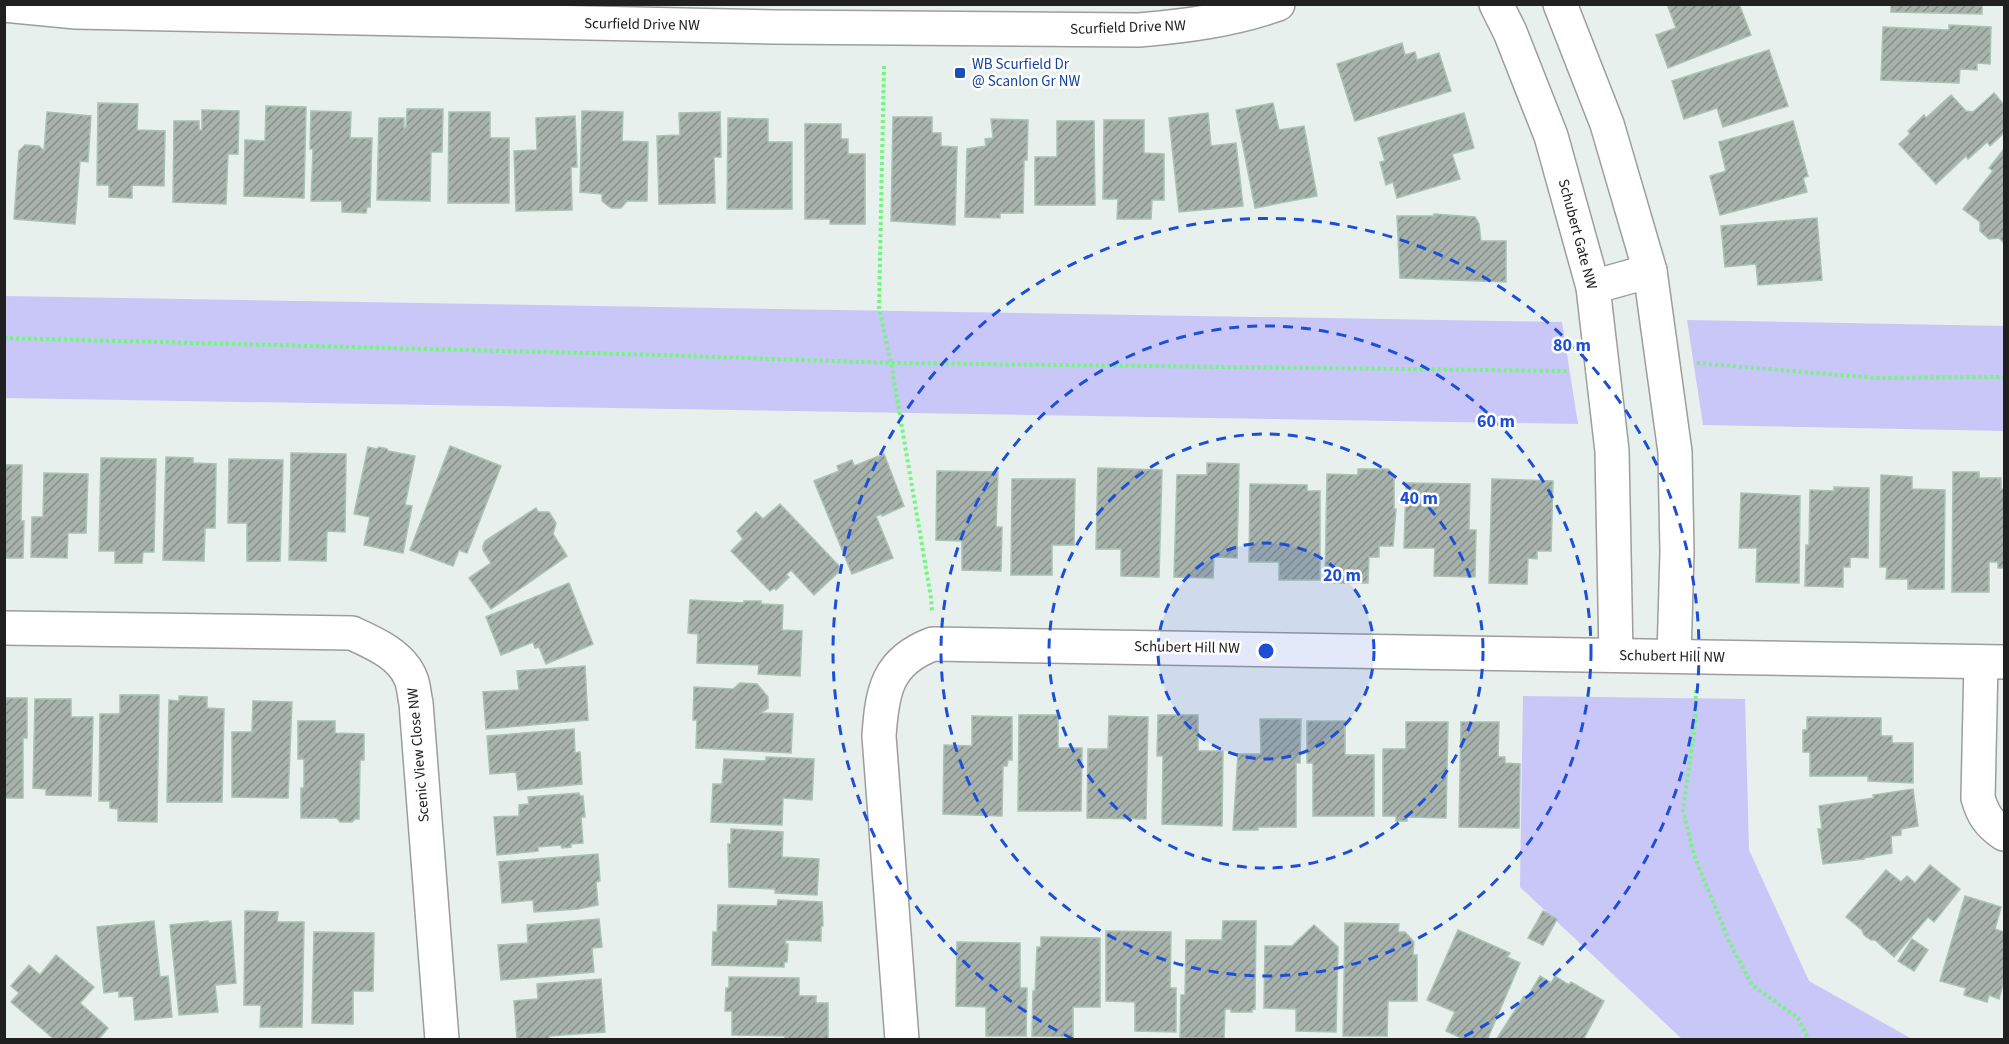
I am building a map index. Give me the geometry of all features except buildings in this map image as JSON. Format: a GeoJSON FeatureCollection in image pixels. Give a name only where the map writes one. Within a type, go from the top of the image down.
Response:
{"type":"FeatureCollection","features":[{"type":"Feature","properties":{"kind":"street","name":"Scurfield Drive NW"},"geometry":{"type":"LineString","coordinates":[[4,5],[76,12],[775,16],[1139,30],[1189,26],[1257,12],[1278,4]]}},
{"type":"Feature","properties":{"kind":"street","name":"Schubert Gate NW"},"geometry":{"type":"LineString","coordinates":[[1496,4],[1510,32],[1551,136],[1593,287],[1612,451],[1616,655]]}},
{"type":"Feature","properties":{"kind":"street"},"geometry":{"type":"LineString","coordinates":[[1560,4],[1607,124],[1650,271],[1675,452],[1677,552],[1686,656]]}},
{"type":"Feature","properties":{"kind":"street"},"geometry":{"type":"LineString","coordinates":[[1593,287],[1650,271]]}},
{"type":"Feature","properties":{"kind":"street","name":"Scenic View Close NW"},"geometry":{"type":"LineString","coordinates":[[4,628],[352,633],[380,646],[397,658],[411,678],[416,703],[441,1040]]}},
{"type":"Feature","properties":{"kind":"street","name":"Schubert Hill NW"},"geometry":{"type":"LineString","coordinates":[[902,1040],[879,736],[880,720],[889,679],[898,665],[908,656],[933,644],[1993,662]]}},
{"type":"Feature","properties":{"kind":"street"},"geometry":{"type":"LineString","coordinates":[[1993,662],[1978,798],[1982,812],[1991,825],[2004,834]]}},
{"type":"Feature","properties":{"kind":"path"},"geometry":{"type":"LineString","coordinates":[[884,66],[879,307],[932,598],[933,644]]}},
{"type":"Feature","properties":{"kind":"path"},"geometry":{"type":"LineString","coordinates":[[4,338],[891,363],[1571,371]]}},
{"type":"Feature","properties":{"kind":"path"},"geometry":{"type":"LineString","coordinates":[[1690,362],[1878,378],[2004,377]]}},
{"type":"Feature","properties":{"kind":"path"},"geometry":{"type":"LineString","coordinates":[[1686,656],[1695,724],[1683,810],[1694,855],[1728,941],[1752,985],[1798,1018],[1809,1040]]}},
{"type":"Feature","properties":{"kind":"shaded area"},"geometry":{"type":"Polygon","coordinates":[[[5,296],[1562,322],[1578,424],[5,398],[5,296]]]}},
{"type":"Feature","properties":{"kind":"shaded area"},"geometry":{"type":"Polygon","coordinates":[[[1687,320],[2004,326],[2004,431],[1703,425],[1687,320]]]}},
{"type":"Feature","properties":{"kind":"shaded area"},"geometry":{"type":"Polygon","coordinates":[[[1523,696],[1745,699],[1749,850],[1809,981],[1912,1039],[1682,1039],[1520,887],[1523,696]]]}},
{"type":"Feature","properties":{"kind":"place","name":"WB Scurfield Dr @ Scanlon Gr NW"},"geometry":{"type":"Point","coordinates":[960,73]}}]}
